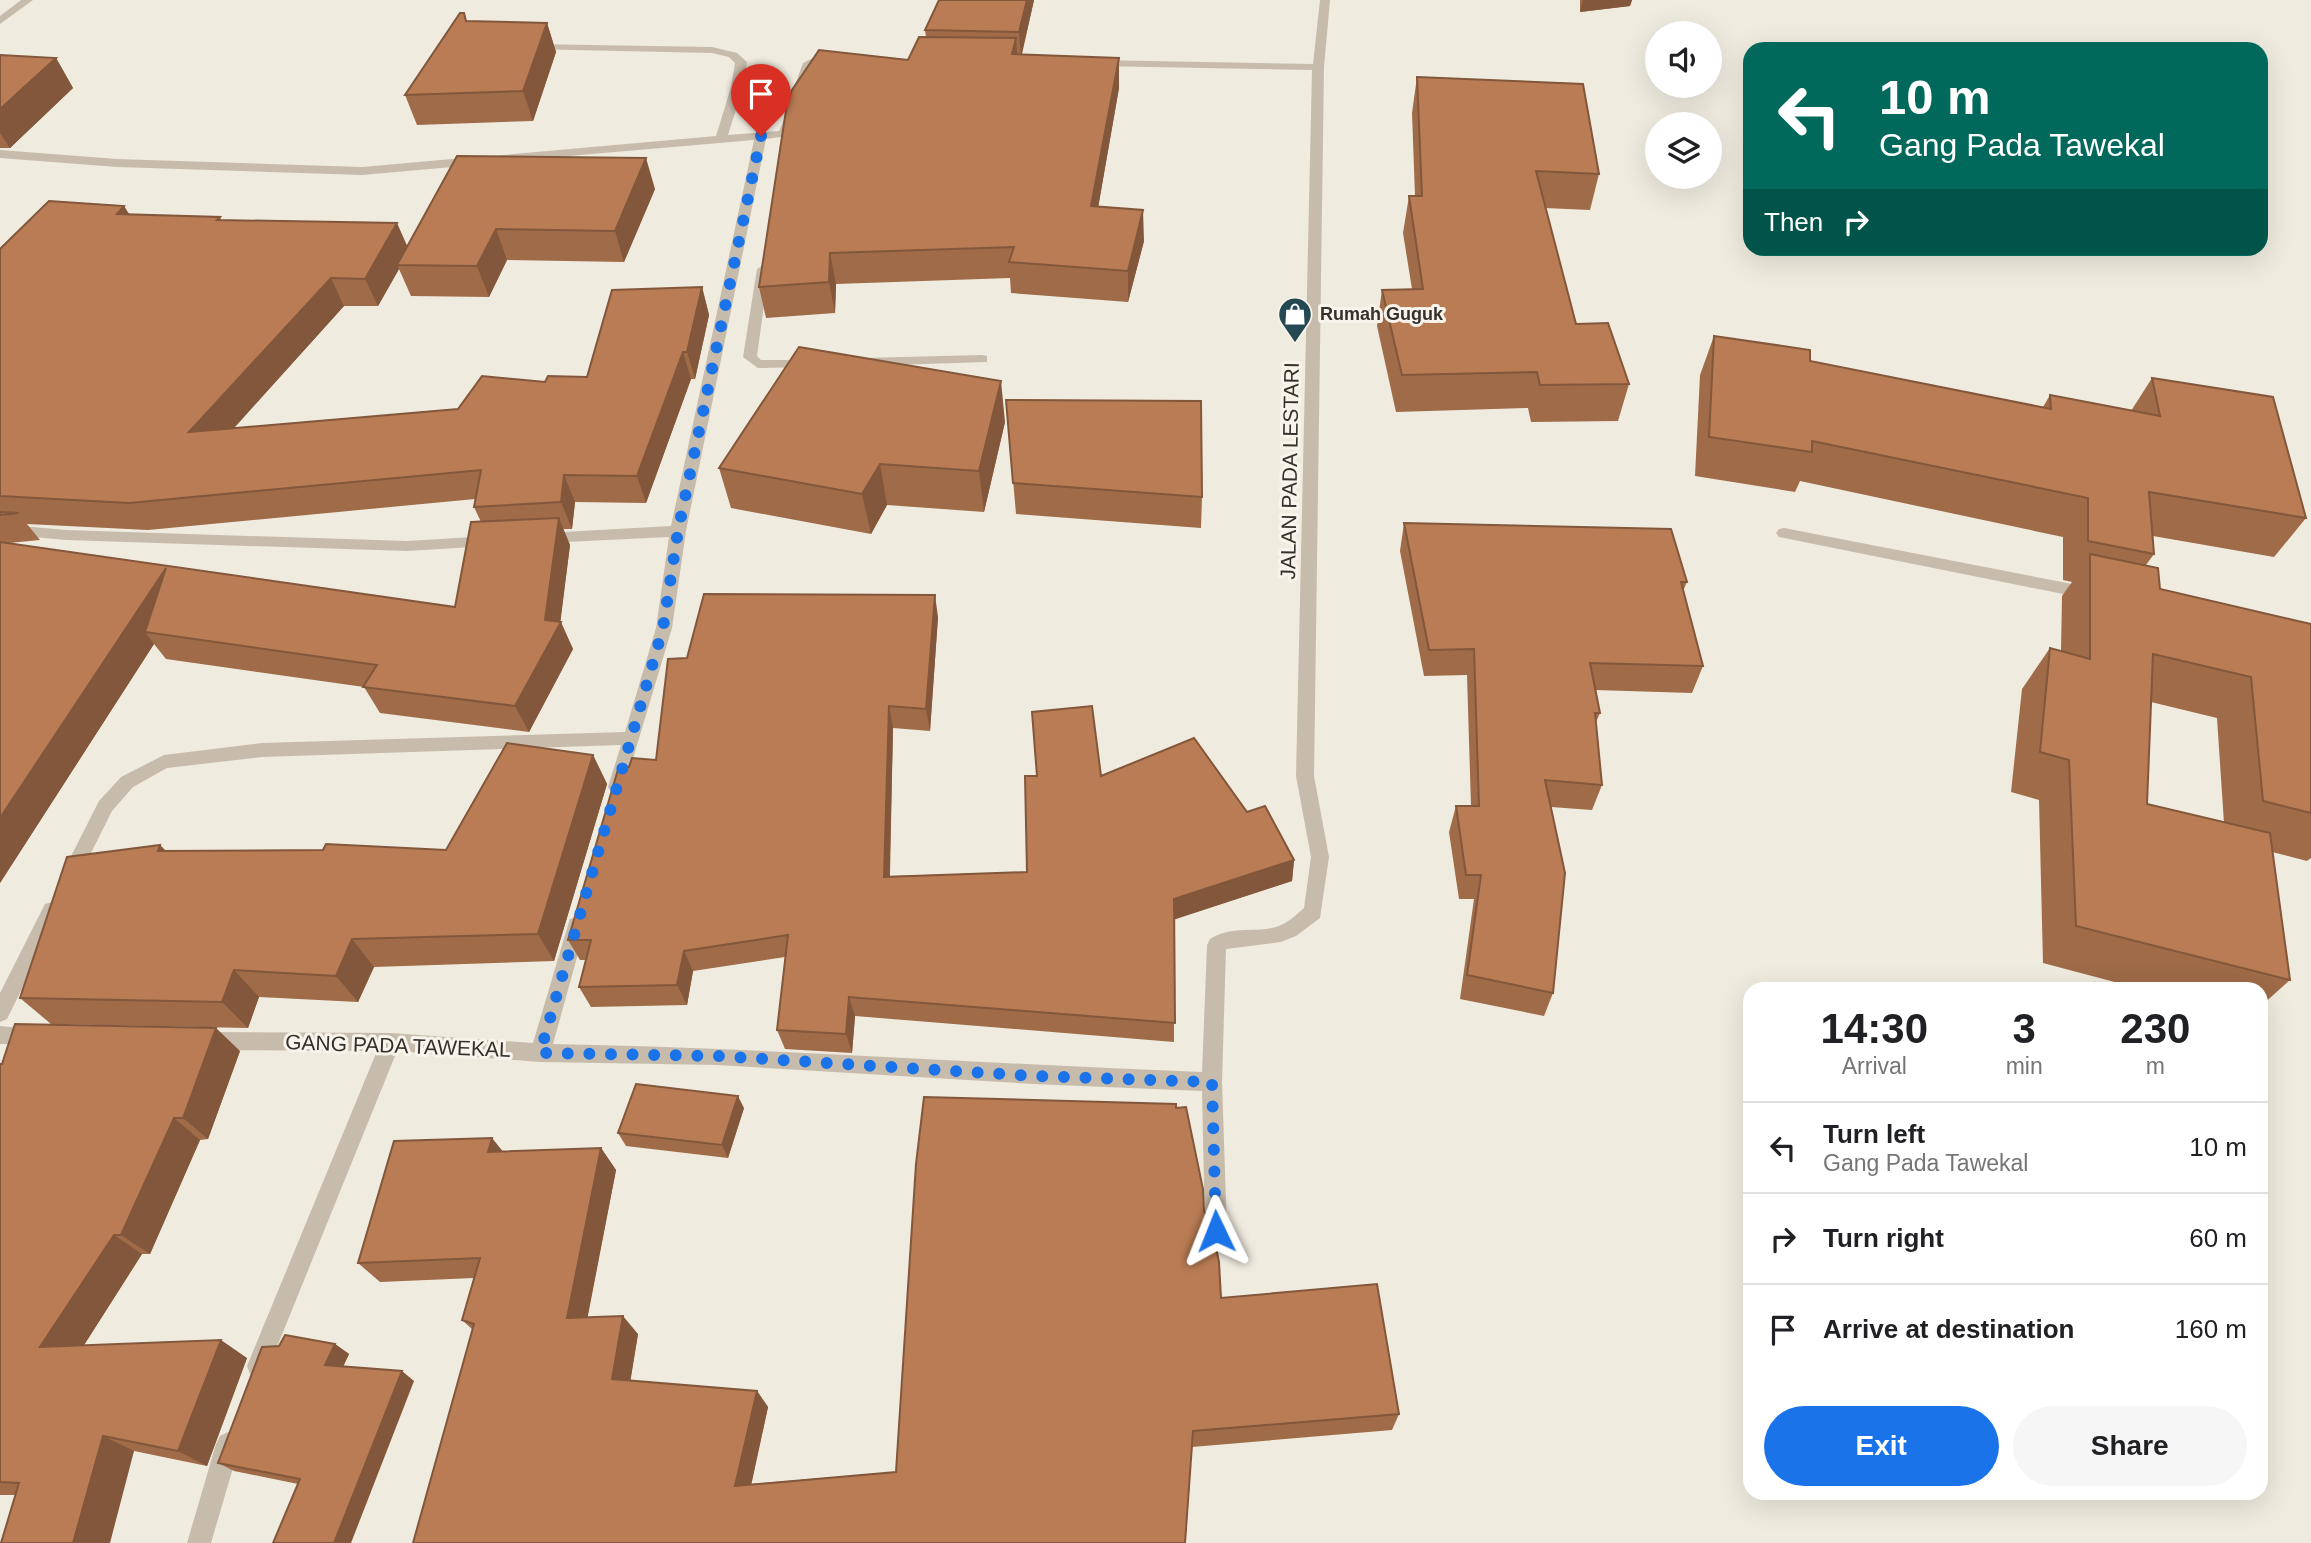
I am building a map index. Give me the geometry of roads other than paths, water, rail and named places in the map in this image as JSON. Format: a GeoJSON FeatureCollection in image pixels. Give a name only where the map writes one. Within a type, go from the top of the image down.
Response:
{"type":"FeatureCollection","features":[{"type":"Feature","properties":{"kind":"street"},"geometry":{"type":"LineString","coordinates":[[0,21],[28,0]]}},
{"type":"Feature","properties":{"kind":"street","name":"JALAN PADA LESTARI"},"geometry":{"type":"LineString","coordinates":[[1212,1082],[1217,945],[1224,940],[1265,938],[1284,933],[1313,912],[1320,857],[1305,776],[1318,66],[1325,0]]}},
{"type":"Feature","properties":{"kind":"street"},"geometry":{"type":"LineString","coordinates":[[522,47],[712,50],[733,55],[741,62],[721,140]]}},
{"type":"Feature","properties":{"kind":"street"},"geometry":{"type":"LineString","coordinates":[[0,154],[117,163],[362,171],[761,136],[783,141],[809,63],[817,59],[850,59]]}},
{"type":"Feature","properties":{"kind":"street"},"geometry":{"type":"LineString","coordinates":[[1084,63],[1318,66]]}},
{"type":"Feature","properties":{"kind":"street"},"geometry":{"type":"LineString","coordinates":[[612,803],[663,628],[678,531],[761,136]]}},
{"type":"Feature","properties":{"kind":"street"},"geometry":{"type":"LineString","coordinates":[[765,256],[751,357],[758,364],[823,363]]}},
{"type":"Feature","properties":{"kind":"street"},"geometry":{"type":"LineString","coordinates":[[849,363],[982,359]]}},
{"type":"Feature","properties":{"kind":"street"},"geometry":{"type":"LineString","coordinates":[[0,529],[66,535],[407,545],[502,540]]}},
{"type":"Feature","properties":{"kind":"street"},"geometry":{"type":"LineString","coordinates":[[529,539],[678,531]]}},
{"type":"Feature","properties":{"kind":"street"},"geometry":{"type":"LineString","coordinates":[[1784,533],[2108,597]]}},
{"type":"Feature","properties":{"kind":"street"},"geometry":{"type":"LineString","coordinates":[[0,1013],[105,806],[127,782],[164,762],[262,750],[631,738]]}},
{"type":"Feature","properties":{"kind":"street"},"geometry":{"type":"LineString","coordinates":[[540,1053],[582,908]]}},
{"type":"Feature","properties":{"kind":"street"},"geometry":{"type":"LineString","coordinates":[[0,1035],[54,1036]]}},
{"type":"Feature","properties":{"kind":"street","name":"GANG PADA TAWEKAL"},"geometry":{"type":"LineString","coordinates":[[191,1040],[391,1042],[540,1053],[717,1056],[1033,1076],[1212,1082]]}},
{"type":"Feature","properties":{"kind":"street"},"geometry":{"type":"LineString","coordinates":[[248,1392],[391,1042]]}},
{"type":"Feature","properties":{"kind":"street"},"geometry":{"type":"LineString","coordinates":[[1212,1082],[1216,1231]]}},
{"type":"Feature","properties":{"kind":"street"},"geometry":{"type":"LineString","coordinates":[[200,1543],[238,1418]]}},
{"type":"Feature","properties":{"kind":"place","name":"Rumah Guguk"},"geometry":{"type":"Point","coordinates":[1295,344]}}]}
